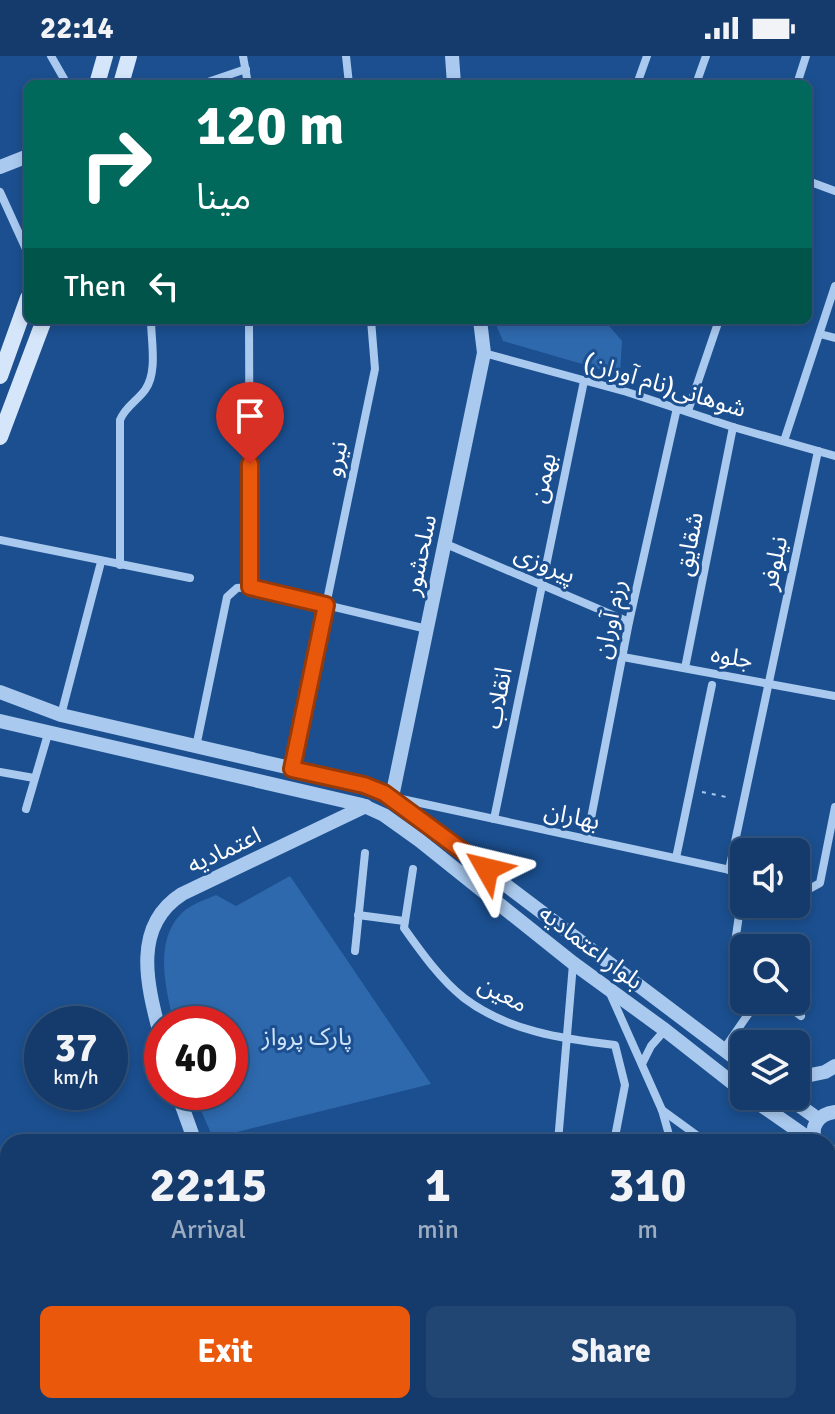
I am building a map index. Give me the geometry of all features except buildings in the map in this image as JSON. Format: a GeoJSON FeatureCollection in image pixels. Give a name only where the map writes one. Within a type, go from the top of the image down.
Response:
{"type":"FeatureCollection","features":[{"type":"Feature","properties":{"kind":"main road"},"geometry":{"type":"LineString","coordinates":[[98,80],[105,56]]}},
{"type":"Feature","properties":{"kind":"main road"},"geometry":{"type":"LineString","coordinates":[[122,80],[129,56]]}},
{"type":"Feature","properties":{"kind":"main road"},"geometry":{"type":"LineString","coordinates":[[0,376],[24,309]]}},
{"type":"Feature","properties":{"kind":"main road"},"geometry":{"type":"LineString","coordinates":[[0,437],[42,324]]}},
{"type":"Feature","properties":{"kind":"street"},"geometry":{"type":"LineString","coordinates":[[51,56],[65,80]]}},
{"type":"Feature","properties":{"kind":"street"},"geometry":{"type":"LineString","coordinates":[[243,56],[247,80]]}},
{"type":"Feature","properties":{"kind":"street"},"geometry":{"type":"LineString","coordinates":[[346,56],[349,80]]}},
{"type":"Feature","properties":{"kind":"street"},"geometry":{"type":"LineString","coordinates":[[452,56],[454,80]]}},
{"type":"Feature","properties":{"kind":"street"},"geometry":{"type":"LineString","coordinates":[[638,80],[647,56]]}},
{"type":"Feature","properties":{"kind":"street"},"geometry":{"type":"LineString","coordinates":[[697,80],[706,56]]}},
{"type":"Feature","properties":{"kind":"street"},"geometry":{"type":"LineString","coordinates":[[798,80],[806,56]]}},
{"type":"Feature","properties":{"kind":"street"},"geometry":{"type":"LineString","coordinates":[[214,80],[246,69]]}},
{"type":"Feature","properties":{"kind":"street"},"geometry":{"type":"LineString","coordinates":[[0,167],[24,158]]}},
{"type":"Feature","properties":{"kind":"street"},"geometry":{"type":"LineString","coordinates":[[812,182],[835,191]]}},
{"type":"Feature","properties":{"kind":"street"},"geometry":{"type":"LineString","coordinates":[[0,192],[24,245]]}},
{"type":"Feature","properties":{"kind":"street"},"geometry":{"type":"LineString","coordinates":[[784,441],[835,286]]}},
{"type":"Feature","properties":{"kind":"street"},"geometry":{"type":"LineString","coordinates":[[120,565],[120,420],[152,377],[151,324]]}},
{"type":"Feature","properties":{"kind":"street"},"geometry":{"type":"LineString","coordinates":[[249,324],[250,587]]}},
{"type":"Feature","properties":{"kind":"street","name":"نیرو"},"geometry":{"type":"LineString","coordinates":[[292,769],[375,369],[371,324]]}},
{"type":"Feature","properties":{"kind":"street","name":"سلحشور"},"geometry":{"type":"LineString","coordinates":[[392,797],[484,353],[480,324]]}},
{"type":"Feature","properties":{"kind":"street"},"geometry":{"type":"LineString","coordinates":[[688,411],[718,324]]}},
{"type":"Feature","properties":{"kind":"street"},"geometry":{"type":"LineString","coordinates":[[820,334],[835,338]]}},
{"type":"Feature","properties":{"kind":"street","name":"شوهانی(نام آوران)"},"geometry":{"type":"LineString","coordinates":[[484,353],[835,456]]}},
{"type":"Feature","properties":{"kind":"street","name":"بهمن"},"geometry":{"type":"LineString","coordinates":[[541,584],[584,381]]}},
{"type":"Feature","properties":{"kind":"street","name":"رزم آوران"},"geometry":{"type":"LineString","coordinates":[[587,839],[629,622],[677,408]]}},
{"type":"Feature","properties":{"kind":"street","name":"شقایق"},"geometry":{"type":"LineString","coordinates":[[685,668],[733,427]]}},
{"type":"Feature","properties":{"kind":"street","name":"نیلوفر"},"geometry":{"type":"LineString","coordinates":[[729,870],[818,451]]}},
{"type":"Feature","properties":{"kind":"street"},"geometry":{"type":"LineString","coordinates":[[0,540],[190,578]]}},
{"type":"Feature","properties":{"kind":"street","name":"پیروزی"},"geometry":{"type":"LineString","coordinates":[[446,544],[629,622]]}},
{"type":"Feature","properties":{"kind":"street"},"geometry":{"type":"LineString","coordinates":[[61,715],[101,562]]}},
{"type":"Feature","properties":{"kind":"street","name":"انقلاب"},"geometry":{"type":"LineString","coordinates":[[494,819],[541,584]]}},
{"type":"Feature","properties":{"kind":"street"},"geometry":{"type":"LineString","coordinates":[[196,748],[227,597],[237,588],[250,587],[427,629]]}},
{"type":"Feature","properties":{"kind":"street","name":"جلوه"},"geometry":{"type":"LineString","coordinates":[[623,657],[835,696]]}},
{"type":"Feature","properties":{"kind":"street"},"geometry":{"type":"LineString","coordinates":[[676,858],[712,685]]}},
{"type":"Feature","properties":{"kind":"street","name":"بلوار اعتمادیه"},"geometry":{"type":"LineString","coordinates":[[0,692],[61,715],[364,785],[392,797],[730,1054]]}},
{"type":"Feature","properties":{"kind":"street","name":"بلوار اعتمادیه"},"geometry":{"type":"LineString","coordinates":[[0,721],[366,806],[419,840],[573,963],[730,1081]]}},
{"type":"Feature","properties":{"kind":"street"},"geometry":{"type":"LineString","coordinates":[[26,809],[48,734]]}},
{"type":"Feature","properties":{"kind":"street"},"geometry":{"type":"LineString","coordinates":[[0,772],[34,778]]}},
{"type":"Feature","properties":{"kind":"street","name":"بهاران"},"geometry":{"type":"LineString","coordinates":[[392,797],[729,870]]}},
{"type":"Feature","properties":{"kind":"street","name":"اعتمادیه"},"geometry":{"type":"LineString","coordinates":[[154,1006],[147,970],[147,948],[152,928],[162,911],[176,898],[366,806]]}},
{"type":"Feature","properties":{"kind":"street"},"geometry":{"type":"LineString","coordinates":[[810,886],[817,887],[820,883],[835,807]]}},
{"type":"Feature","properties":{"kind":"street"},"geometry":{"type":"LineString","coordinates":[[355,951],[365,853]]}},
{"type":"Feature","properties":{"kind":"street"},"geometry":{"type":"LineString","coordinates":[[358,915],[404,921],[413,869]]}},
{"type":"Feature","properties":{"kind":"street","name":"معین"},"geometry":{"type":"LineString","coordinates":[[404,921],[404,928],[422,953],[464,998],[509,1024],[565,1039],[634,1048]]}},
{"type":"Feature","properties":{"kind":"street"},"geometry":{"type":"LineString","coordinates":[[559,1134],[573,963]]}},
{"type":"Feature","properties":{"kind":"street"},"geometry":{"type":"LineString","coordinates":[[607,988],[662,1110],[669,1134]]}},
{"type":"Feature","properties":{"kind":"street"},"geometry":{"type":"LineString","coordinates":[[724,1049],[748,1014]]}},
{"type":"Feature","properties":{"kind":"street"},"geometry":{"type":"LineString","coordinates":[[642,1064],[651,1046],[665,1030]]}},
{"type":"Feature","properties":{"kind":"street"},"geometry":{"type":"LineString","coordinates":[[615,1045],[623,1071],[623,1102],[616,1134]]}},
{"type":"Feature","properties":{"kind":"street"},"geometry":{"type":"LineString","coordinates":[[810,1075],[835,1066]]}},
{"type":"Feature","properties":{"kind":"street"},"geometry":{"type":"LineString","coordinates":[[814,1134],[814,1127],[835,1099]]}},
{"type":"Feature","properties":{"kind":"street"},"geometry":{"type":"LineString","coordinates":[[183,1110],[192,1134]]}},
{"type":"Feature","properties":{"kind":"street"},"geometry":{"type":"LineString","coordinates":[[662,1110],[695,1134]]}},
{"type":"Feature","properties":{"kind":"street","name":"بلوار اعتمادیه"},"geometry":{"type":"LineString","coordinates":[[769,1110],[804,1134]]}},
{"type":"Feature","properties":{"kind":"path"},"geometry":{"type":"LineString","coordinates":[[690,790],[744,800]]}},
{"type":"Feature","properties":{"kind":"green space"},"geometry":{"type":"Polygon","coordinates":[[[496,324],[607,324],[622,341],[620,375],[503,341],[496,324]]]}},
{"type":"Feature","properties":{"kind":"green space","name":"پارک پرواز"},"geometry":{"type":"Polygon","coordinates":[[[290,876],[431,1084],[229,1134],[211,1134],[201,1110],[248,1110],[248,1006],[170,1006],[164,966],[167,937],[173,924],[182,913],[216,895],[236,906],[290,876]]]}},
{"type":"Feature","properties":{"kind":"route"},"geometry":{"type":"LineString","coordinates":[[250,464],[250,587],[326,605],[292,769],[364,785],[392,797],[487,869]]}}]}
